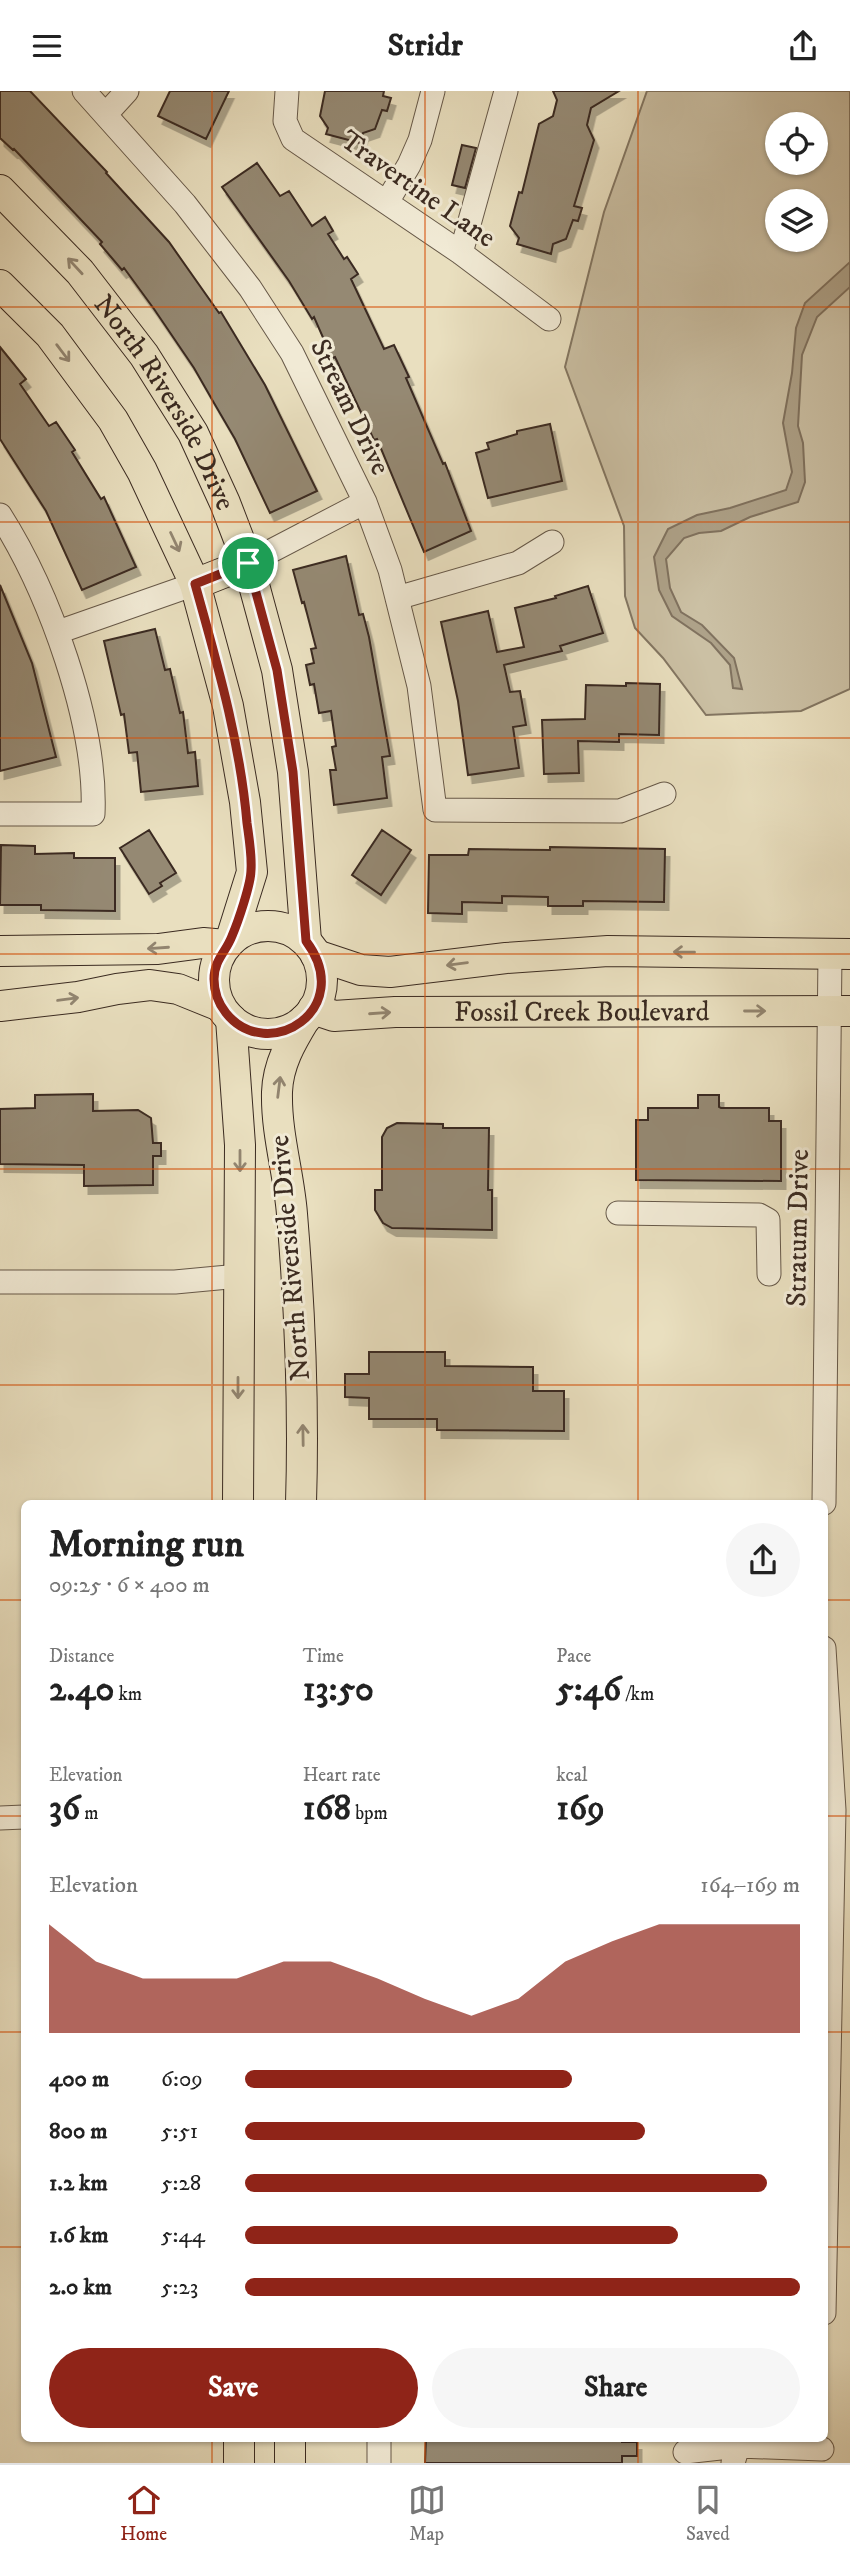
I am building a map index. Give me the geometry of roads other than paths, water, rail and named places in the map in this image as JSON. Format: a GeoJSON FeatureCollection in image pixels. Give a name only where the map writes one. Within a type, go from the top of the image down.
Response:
{"type":"FeatureCollection","features":[{"type":"Feature","properties":{"kind":"main road","name":"North Riverside Drive"},"geometry":{"type":"LineString","coordinates":[[0,190],[80,272],[144,355],[193,433],[225,503],[248,563],[277,670],[291,759],[311,948]]}},
{"type":"Feature","properties":{"kind":"main road","name":"North Riverside Drive"},"geometry":{"type":"LineString","coordinates":[[0,285],[50,335],[113,420],[142,471],[195,584],[228,706],[246,802],[252,872],[229,942]]}},
{"type":"Feature","properties":{"kind":"main road"},"geometry":{"type":"LineString","coordinates":[[195,584],[248,563]]}},
{"type":"Feature","properties":{"kind":"main road"},"geometry":{"type":"LineString","coordinates":[[0,1006],[150,985],[178,989],[226,1013],[244,1028],[260,1033],[276,1033],[292,1028],[309,1014],[319,997],[321,968],[311,948],[292,932],[277,926],[261,926],[245,931],[229,942],[215,968],[215,994],[226,1013]]}},
{"type":"Feature","properties":{"kind":"main road"},"geometry":{"type":"LineString","coordinates":[[0,951],[158,949],[229,942]]}},
{"type":"Feature","properties":{"kind":"main road","name":"Fossil Creek Boulevard"},"geometry":{"type":"LineString","coordinates":[[311,948],[361,970],[390,972],[506,958],[608,951],[840,954]]}},
{"type":"Feature","properties":{"kind":"main road","name":"Fossil Creek Boulevard"},"geometry":{"type":"LineString","coordinates":[[309,1014],[334,1016],[395,1012],[840,1011]]}},
{"type":"Feature","properties":{"kind":"main road","name":"North Riverside Drive"},"geometry":{"type":"LineString","coordinates":[[226,1013],[240,1145],[238,1500]]}},
{"type":"Feature","properties":{"kind":"main road","name":"North Riverside Drive"},"geometry":{"type":"LineString","coordinates":[[301,1500],[303,1437],[297,1272],[290,1191],[278,1129],[277,1090],[286,1050],[309,1014]]}},
{"type":"Feature","properties":{"kind":"main road"},"geometry":{"type":"LineString","coordinates":[[239,2442],[239,2463]]}},
{"type":"Feature","properties":{"kind":"main road"},"geometry":{"type":"LineString","coordinates":[[290,2442],[290,2463]]}},
{"type":"Feature","properties":{"kind":"street","name":"Stream Drive"},"geometry":{"type":"LineString","coordinates":[[84,91],[185,204],[250,288],[292,353],[365,502],[390,569],[419,686],[435,810],[620,811],[664,794]]}},
{"type":"Feature","properties":{"kind":"street"},"geometry":{"type":"LineString","coordinates":[[106,114],[127,91]]}},
{"type":"Feature","properties":{"kind":"street","name":"Travertine Lane"},"geometry":{"type":"LineString","coordinates":[[287,91],[285,121],[293,139],[461,253],[549,319]]}},
{"type":"Feature","properties":{"kind":"street"},"geometry":{"type":"LineString","coordinates":[[387,202],[420,140],[433,91]]}},
{"type":"Feature","properties":{"kind":"street"},"geometry":{"type":"LineString","coordinates":[[461,253],[506,91]]}},
{"type":"Feature","properties":{"kind":"street"},"geometry":{"type":"LineString","coordinates":[[248,563],[365,502]]}},
{"type":"Feature","properties":{"kind":"street"},"geometry":{"type":"LineString","coordinates":[[0,515],[42,594],[58,632],[92,765],[94,784],[93,814],[0,814]]}},
{"type":"Feature","properties":{"kind":"street"},"geometry":{"type":"LineString","coordinates":[[397,597],[518,563],[552,542]]}},
{"type":"Feature","properties":{"kind":"street"},"geometry":{"type":"LineString","coordinates":[[58,632],[195,584]]}},
{"type":"Feature","properties":{"kind":"street","name":"Stratum Drive"},"geometry":{"type":"LineString","coordinates":[[824,1500],[840,954]]}},
{"type":"Feature","properties":{"kind":"street"},"geometry":{"type":"LineString","coordinates":[[618,1213],[759,1215],[768,1220],[769,1274]]}},
{"type":"Feature","properties":{"kind":"street"},"geometry":{"type":"LineString","coordinates":[[0,1282],[175,1282],[239,1276]]}},
{"type":"Feature","properties":{"kind":"street"},"geometry":{"type":"LineString","coordinates":[[828,1778],[840,1999],[828,2083]]}},
{"type":"Feature","properties":{"kind":"street"},"geometry":{"type":"LineString","coordinates":[[0,1818],[21,1817]]}},
{"type":"Feature","properties":{"kind":"street"},"geometry":{"type":"LineString","coordinates":[[379,2442],[379,2463]]}},
{"type":"Feature","properties":{"kind":"street"},"geometry":{"type":"LineString","coordinates":[[685,2452],[737,2449],[822,2450]]}}]}
